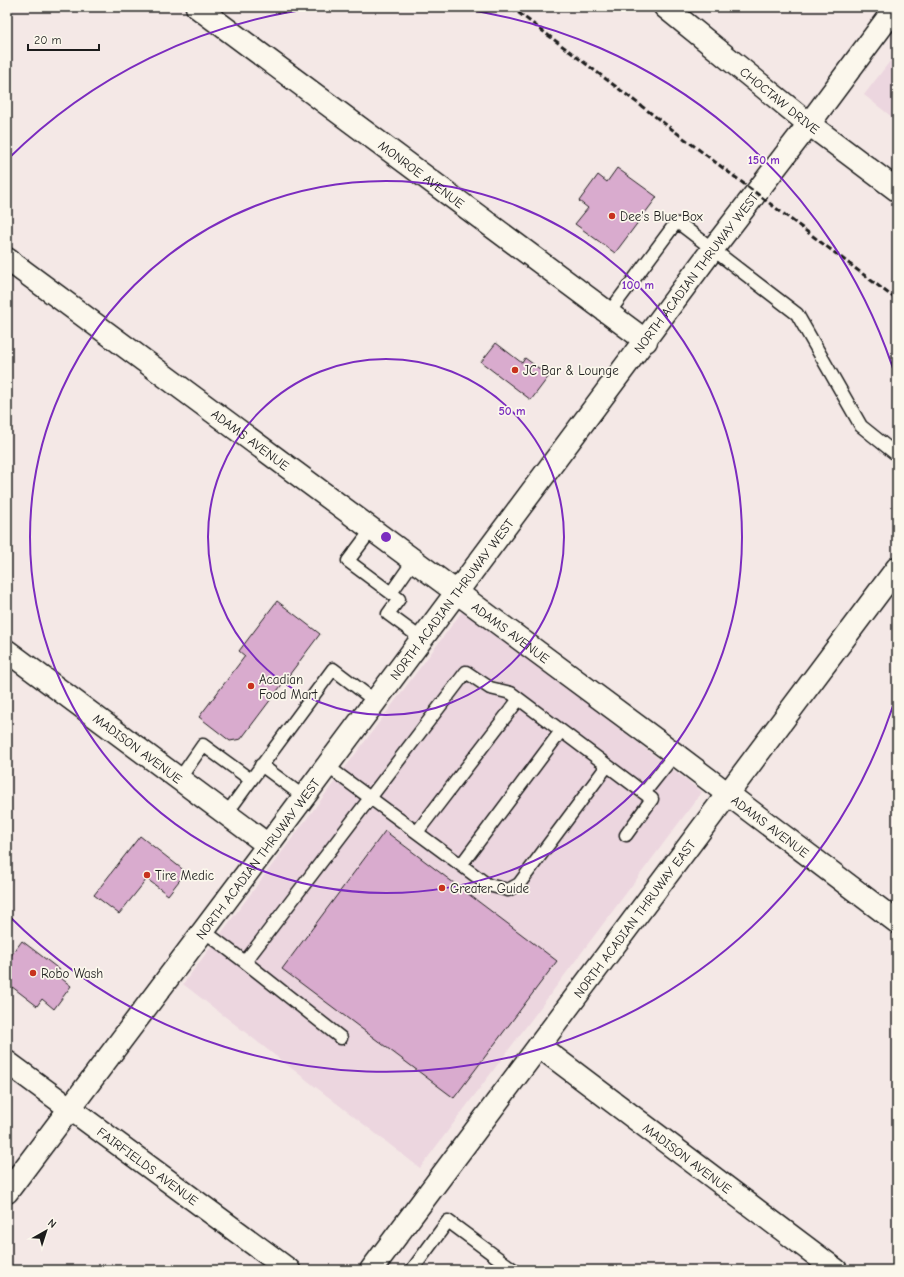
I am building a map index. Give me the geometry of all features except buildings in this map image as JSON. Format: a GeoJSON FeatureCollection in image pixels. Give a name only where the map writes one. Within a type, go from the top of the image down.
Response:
{"type":"FeatureCollection","features":[{"type":"Feature","properties":{"kind":"street","name":"MONROE AVENUE"},"geometry":{"type":"LineString","coordinates":[[197,7],[646,341]]}},
{"type":"Feature","properties":{"kind":"street","name":"CHOCTAW DRIVE"},"geometry":{"type":"LineString","coordinates":[[665,7],[809,124],[897,190]]}},
{"type":"Feature","properties":{"kind":"street","name":"NORTH ACADIAN THRUWAY WEST"},"geometry":{"type":"LineString","coordinates":[[7,1192],[204,932],[456,592],[896,7]]}},
{"type":"Feature","properties":{"kind":"street","name":"ADAMS AVENUE"},"geometry":{"type":"LineString","coordinates":[[7,259],[675,754],[897,922]]}},
{"type":"Feature","properties":{"kind":"street","name":"NORTH ACADIAN THRUWAY EAST"},"geometry":{"type":"LineString","coordinates":[[371,1270],[897,568]]}},
{"type":"Feature","properties":{"kind":"street","name":"MADISON AVENUE"},"geometry":{"type":"LineString","coordinates":[[7,651],[180,778],[268,845]]}},
{"type":"Feature","properties":{"kind":"street","name":"MADISON AVENUE"},"geometry":{"type":"LineString","coordinates":[[538,1046],[836,1270]]}},
{"type":"Feature","properties":{"kind":"street","name":"FAIRFIELDS AVENUE"},"geometry":{"type":"LineString","coordinates":[[7,1062],[289,1270]]}},
{"type":"Feature","properties":{"kind":"lane"},"geometry":{"type":"LineString","coordinates":[[608,314],[675,224],[680,224],[797,314],[860,426],[897,455]]}},
{"type":"Feature","properties":{"kind":"lane"},"geometry":{"type":"LineString","coordinates":[[372,529],[348,561],[399,599],[388,614],[422,639]]}},
{"type":"Feature","properties":{"kind":"lane"},"geometry":{"type":"LineString","coordinates":[[391,593],[414,560]]}},
{"type":"Feature","properties":{"kind":"lane"},"geometry":{"type":"LineString","coordinates":[[226,813],[333,669],[376,701]]}},
{"type":"Feature","properties":{"kind":"lane"},"geometry":{"type":"LineString","coordinates":[[246,962],[466,672],[490,688],[511,693],[652,799],[626,835]]}},
{"type":"Feature","properties":{"kind":"lane"},"geometry":{"type":"LineString","coordinates":[[417,832],[519,699]]}},
{"type":"Feature","properties":{"kind":"lane"},"geometry":{"type":"LineString","coordinates":[[461,865],[561,731]]}},
{"type":"Feature","properties":{"kind":"lane"},"geometry":{"type":"LineString","coordinates":[[180,778],[203,745],[251,780]]}},
{"type":"Feature","properties":{"kind":"lane"},"geometry":{"type":"LineString","coordinates":[[644,793],[675,754]]}},
{"type":"Feature","properties":{"kind":"lane"},"geometry":{"type":"LineString","coordinates":[[261,765],[304,797]]}},
{"type":"Feature","properties":{"kind":"lane"},"geometry":{"type":"LineString","coordinates":[[327,766],[488,885],[508,890],[519,884],[607,766]]}},
{"type":"Feature","properties":{"kind":"lane"},"geometry":{"type":"LineString","coordinates":[[204,932],[246,962],[341,1038]]}},
{"type":"Feature","properties":{"kind":"lane"},"geometry":{"type":"LineString","coordinates":[[412,1270],[448,1221],[514,1270]]}},
{"type":"Feature","properties":{"kind":"shaded area"},"geometry":{"type":"Polygon","coordinates":[[[897,52],[897,121],[864,95],[897,52]]]}},
{"type":"Feature","properties":{"kind":"shaded area","name":"Greater Guide"},"geometry":{"type":"Polygon","coordinates":[[[464,609],[702,792],[420,1168],[183,984],[464,609]]]}},
{"type":"Feature","properties":{"kind":"railway"},"geometry":{"type":"LineString","coordinates":[[511,7],[897,300]]}},
{"type":"Feature","properties":{"kind":"place","name":"Dee's Blue Box"},"geometry":{"type":"Point","coordinates":[612,216]}},
{"type":"Feature","properties":{"kind":"place","name":"JC Bar & Lounge"},"geometry":{"type":"Point","coordinates":[515,370]}},
{"type":"Feature","properties":{"kind":"place","name":"Acadian Food Mart"},"geometry":{"type":"Point","coordinates":[251,686]}},
{"type":"Feature","properties":{"kind":"place","name":"Tire Medic"},"geometry":{"type":"Point","coordinates":[147,875]}},
{"type":"Feature","properties":{"kind":"place","name":"Greater Guide"},"geometry":{"type":"Point","coordinates":[442,888]}},
{"type":"Feature","properties":{"kind":"place","name":"Robo Wash"},"geometry":{"type":"Point","coordinates":[33,973]}}]}
